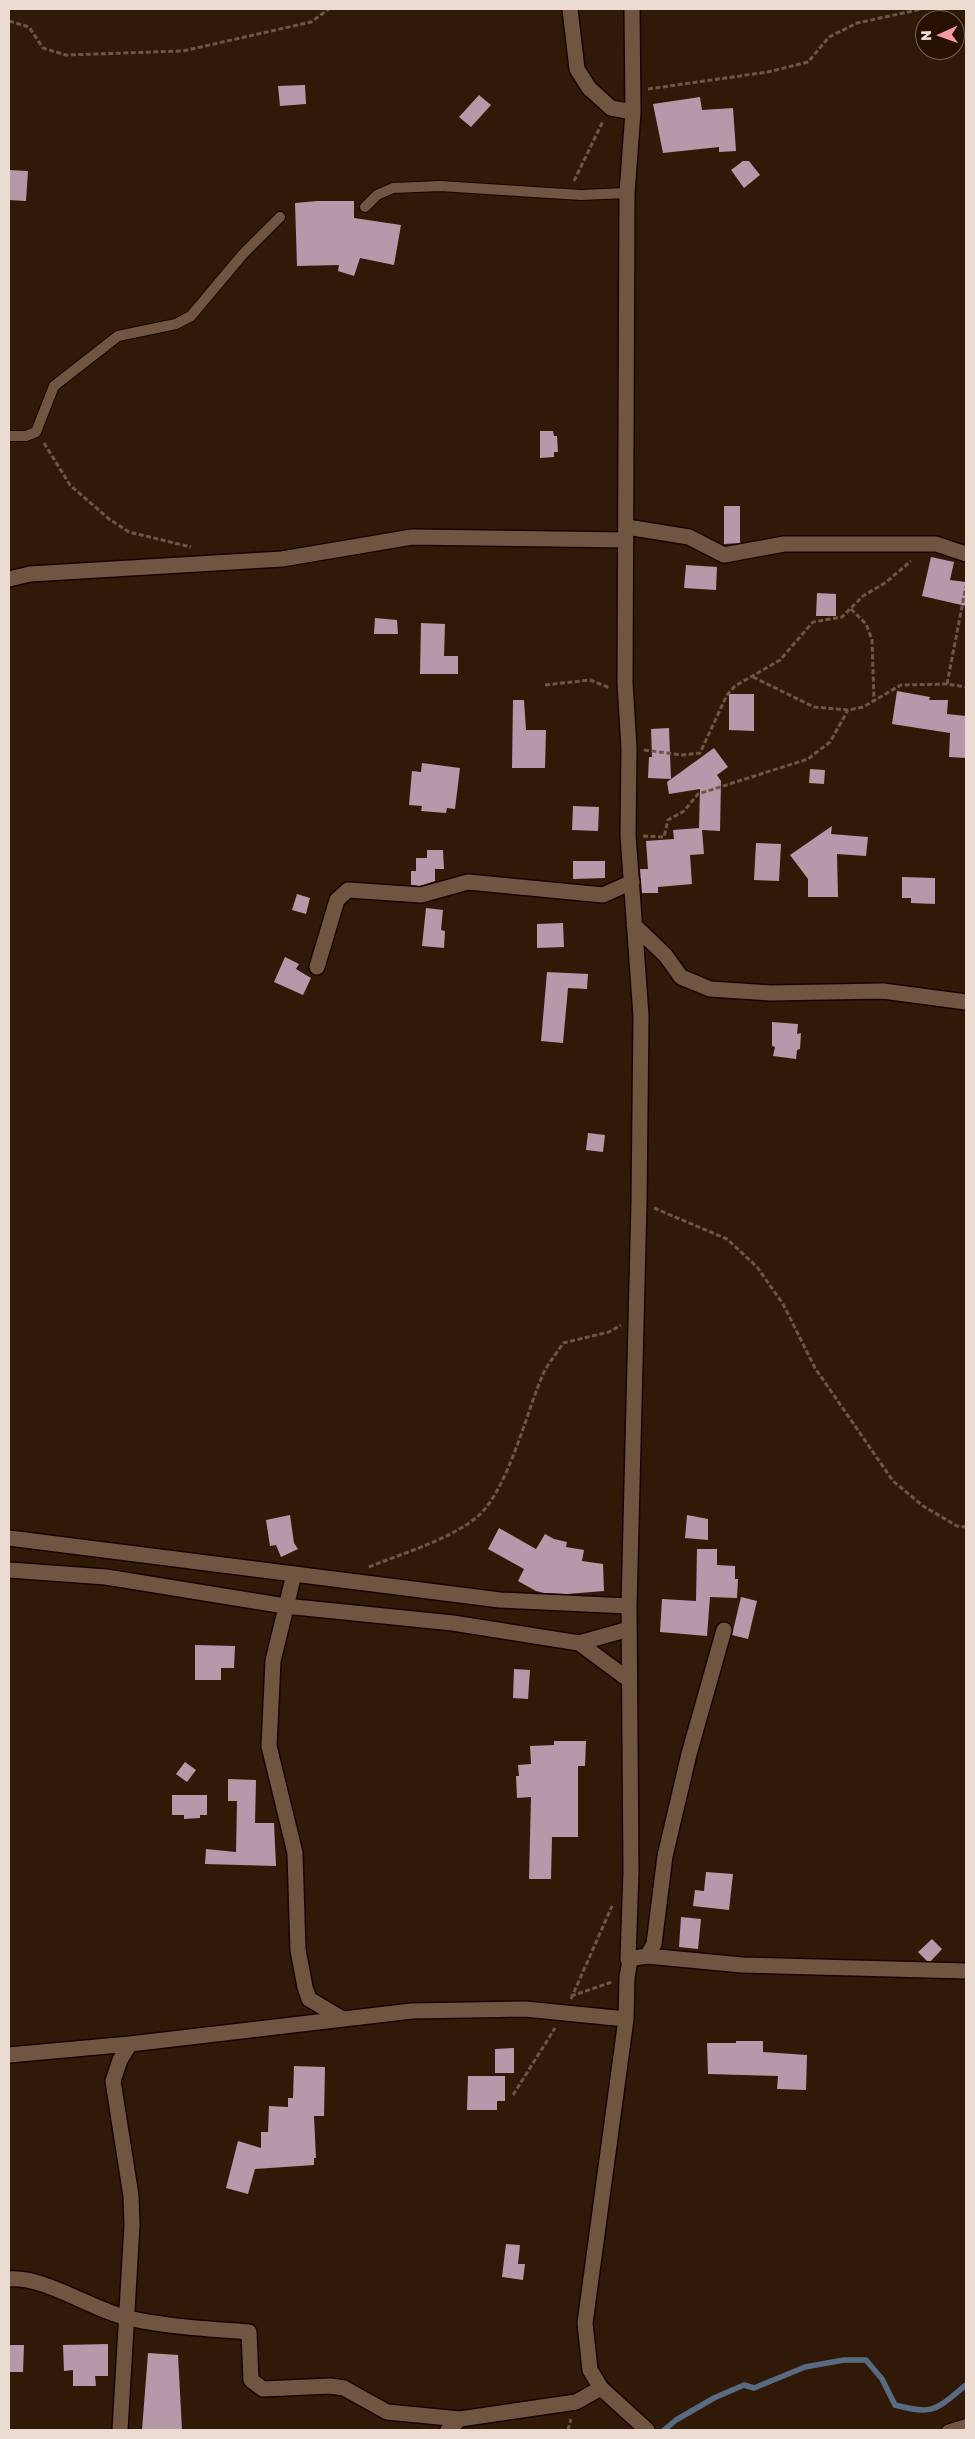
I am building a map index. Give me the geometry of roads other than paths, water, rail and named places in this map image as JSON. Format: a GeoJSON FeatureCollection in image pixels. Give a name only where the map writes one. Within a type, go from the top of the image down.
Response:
{"type":"FeatureCollection","features":[{"type":"Feature","properties":{"kind":"street"},"geometry":{"type":"LineString","coordinates":[[570,9],[578,69],[589,88],[611,108],[633,112]]}},
{"type":"Feature","properties":{"kind":"street"},"geometry":{"type":"LineString","coordinates":[[632,9],[633,112],[627,193],[625,683],[629,748],[628,835],[641,1016],[639,1202],[629,1606],[631,1871],[628,1959],[630,1960],[627,1976],[626,2019],[585,2323],[590,2370],[601,2388],[647,2430]]}},
{"type":"Feature","properties":{"kind":"street"},"geometry":{"type":"LineString","coordinates":[[9,579],[30,574],[282,559],[412,537],[626,533],[688,536],[724,555],[784,544],[936,544],[966,554]]}},
{"type":"Feature","properties":{"kind":"street"},"geometry":{"type":"LineString","coordinates":[[317,967],[337,900],[348,890],[421,895],[468,882],[603,895],[632,882]]}},
{"type":"Feature","properties":{"kind":"street"},"geometry":{"type":"LineString","coordinates":[[634,925],[666,956],[681,977],[710,989],[771,993],[883,991],[966,1002]]}},
{"type":"Feature","properties":{"kind":"street"},"geometry":{"type":"LineString","coordinates":[[9,1538],[500,1600],[629,1606]]}},
{"type":"Feature","properties":{"kind":"street"},"geometry":{"type":"LineString","coordinates":[[9,1570],[106,1578],[285,1606],[453,1622],[580,1643],[629,1629]]}},
{"type":"Feature","properties":{"kind":"street"},"geometry":{"type":"LineString","coordinates":[[294,1574],[273,1661],[269,1746],[295,1854],[298,1950],[305,1987],[310,1999],[341,2018]]}},
{"type":"Feature","properties":{"kind":"street"},"geometry":{"type":"LineString","coordinates":[[647,1956],[654,1944],[666,1856],[689,1754],[724,1630]]}},
{"type":"Feature","properties":{"kind":"street"},"geometry":{"type":"LineString","coordinates":[[580,1643],[629,1680]]}},
{"type":"Feature","properties":{"kind":"street"},"geometry":{"type":"LineString","coordinates":[[628,1959],[647,1956],[742,1965],[966,1972]]}},
{"type":"Feature","properties":{"kind":"street"},"geometry":{"type":"LineString","coordinates":[[9,2055],[130,2044],[412,2010],[525,2009],[626,2019]]}},
{"type":"Feature","properties":{"kind":"street"},"geometry":{"type":"LineString","coordinates":[[120,2430],[132,2225],[131,2196],[113,2081],[120,2060],[130,2044]]}},
{"type":"Feature","properties":{"kind":"street"},"geometry":{"type":"LineString","coordinates":[[9,2279],[34,2280],[93,2307],[128,2318],[176,2326],[250,2332],[250,2380],[263,2388],[330,2386],[344,2388],[387,2412],[460,2419],[576,2402],[601,2388]]}},
{"type":"Feature","properties":{"kind":"street"},"geometry":{"type":"LineString","coordinates":[[448,2430],[460,2419]]}},
{"type":"Feature","properties":{"kind":"lane"},"geometry":{"type":"LineString","coordinates":[[365,207],[377,195],[393,188],[440,186],[567,194],[627,193]]}},
{"type":"Feature","properties":{"kind":"lane"},"geometry":{"type":"LineString","coordinates":[[9,436],[26,436],[36,432],[54,386],[118,336],[176,324],[191,316],[243,254],[280,217]]}},
{"type":"Feature","properties":{"kind":"lane"},"geometry":{"type":"LineString","coordinates":[[947,2430],[966,2424]]}},
{"type":"Feature","properties":{"kind":"waterway"},"geometry":{"type":"LineString","coordinates":[[664,2430],[676,2420],[714,2398],[744,2385],[754,2388],[805,2367],[844,2360],[866,2360],[882,2379],[895,2405],[908,2408],[919,2410],[934,2408],[948,2400],[966,2385]]}}]}
